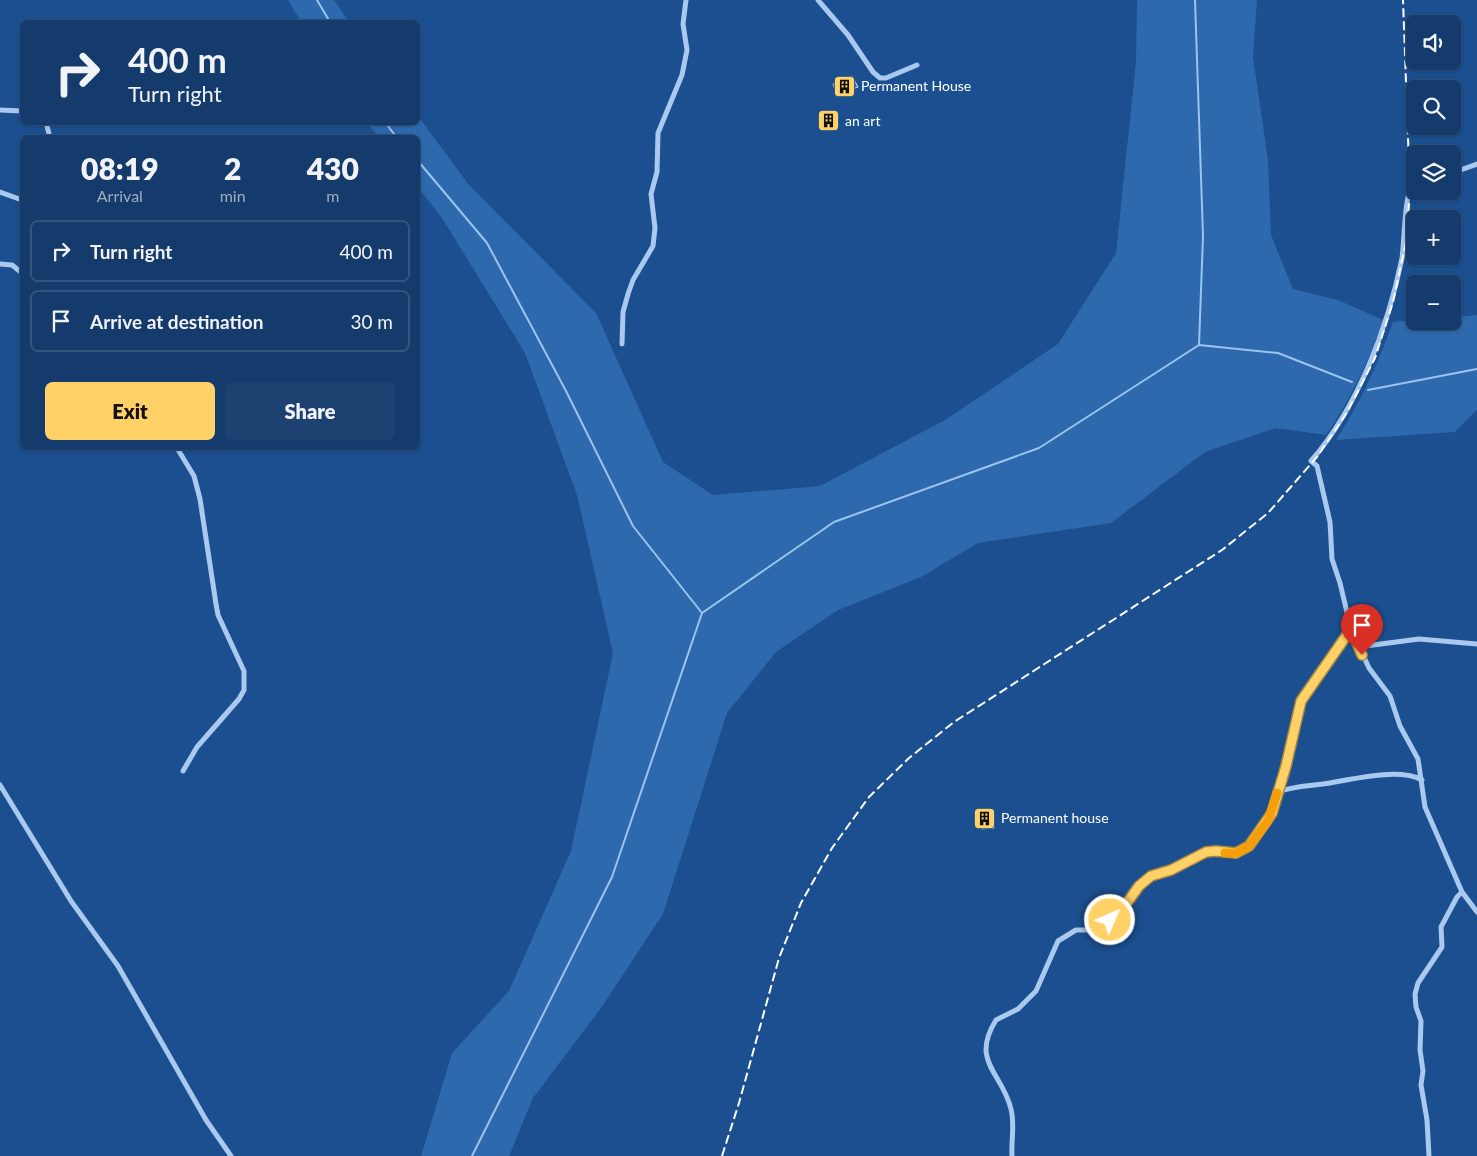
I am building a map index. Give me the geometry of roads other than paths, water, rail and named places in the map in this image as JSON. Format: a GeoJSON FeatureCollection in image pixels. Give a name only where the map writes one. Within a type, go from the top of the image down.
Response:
{"type":"FeatureCollection","features":[{"type":"Feature","properties":{"kind":"street"},"geometry":{"type":"LineString","coordinates":[[622,344],[624,312],[628,294],[633,280],[653,246],[655,228],[651,194],[656,172],[656,145],[658,133],[682,75],[686,58],[687,50],[683,24],[686,0]]}},
{"type":"Feature","properties":{"kind":"street"},"geometry":{"type":"LineString","coordinates":[[818,0],[848,35],[873,72],[880,78],[886,78],[917,65]]}},
{"type":"Feature","properties":{"kind":"street"},"geometry":{"type":"LineString","coordinates":[[0,110],[20,111]]}},
{"type":"Feature","properties":{"kind":"street"},"geometry":{"type":"LineString","coordinates":[[1461,170],[1477,164]]}},
{"type":"Feature","properties":{"kind":"street"},"geometry":{"type":"LineString","coordinates":[[0,192],[20,199]]}},
{"type":"Feature","properties":{"kind":"street"},"geometry":{"type":"LineString","coordinates":[[1408,200],[1405,234],[1397,281],[1378,344],[1343,416],[1312,461],[1317,466],[1330,522],[1332,559],[1351,629],[1369,668],[1390,696],[1400,726],[1418,759],[1426,807],[1462,892],[1477,912]]}},
{"type":"Feature","properties":{"kind":"street"},"geometry":{"type":"LineString","coordinates":[[0,264],[12,265],[20,271]]}},
{"type":"Feature","properties":{"kind":"street"},"geometry":{"type":"LineString","coordinates":[[178,450],[194,476],[200,499],[218,614],[244,670],[244,683],[239,698],[197,747],[183,771]]}},
{"type":"Feature","properties":{"kind":"street"},"geometry":{"type":"LineString","coordinates":[[1012,1156],[1013,1126],[1011,1108],[986,1056],[989,1037],[996,1020],[1018,1009],[1036,991],[1058,941],[1076,930],[1094,930],[1101,927],[1117,914],[1146,880],[1206,852],[1236,853],[1244,851],[1268,821],[1286,766],[1301,701],[1351,629]]}},
{"type":"Feature","properties":{"kind":"street"},"geometry":{"type":"LineString","coordinates":[[1358,647],[1419,639],[1477,644]]}},
{"type":"Feature","properties":{"kind":"street"},"geometry":{"type":"LineString","coordinates":[[1278,792],[1295,786],[1390,775],[1411,776],[1422,780]]}},
{"type":"Feature","properties":{"kind":"street"},"geometry":{"type":"LineString","coordinates":[[0,785],[71,901],[118,966],[206,1120],[231,1156]]}},
{"type":"Feature","properties":{"kind":"street"},"geometry":{"type":"LineString","coordinates":[[1429,1156],[1427,1120],[1421,1085],[1423,1072],[1420,1050],[1421,1021],[1416,1007],[1415,994],[1418,983],[1442,947],[1441,927],[1457,897],[1462,892]]}},
{"type":"Feature","properties":{"kind":"waterway"},"geometry":{"type":"LineString","coordinates":[[317,0],[329,20]]}},
{"type":"Feature","properties":{"kind":"waterway"},"geometry":{"type":"LineString","coordinates":[[1195,0],[1203,236],[1199,345]]}},
{"type":"Feature","properties":{"kind":"waterway"},"geometry":{"type":"LineString","coordinates":[[387,125],[395,135]]}},
{"type":"Feature","properties":{"kind":"waterway"},"geometry":{"type":"LineString","coordinates":[[420,163],[487,243],[566,391],[633,526],[702,613]]}},
{"type":"Feature","properties":{"kind":"waterway"},"geometry":{"type":"LineString","coordinates":[[472,1156],[612,877],[702,613],[834,522],[1039,448],[1199,345],[1278,353],[1352,382]]}},
{"type":"Feature","properties":{"kind":"waterway"},"geometry":{"type":"LineString","coordinates":[[1368,390],[1477,369]]}},
{"type":"Feature","properties":{"kind":"railway"},"geometry":{"type":"LineString","coordinates":[[722,1156],[739,1103],[779,958],[801,903],[832,848],[869,797],[909,758],[954,722],[1222,550],[1268,513],[1317,457],[1346,414],[1375,358],[1393,302],[1406,242],[1410,192],[1403,0]]}},
{"type":"Feature","properties":{"kind":"place","name":"Permanent House"},"geometry":{"type":"Point","coordinates":[845,86]}},
{"type":"Feature","properties":{"kind":"place","name":"an art"},"geometry":{"type":"Point","coordinates":[829,121]}},
{"type":"Feature","properties":{"kind":"place","name":"Permanent house"},"geometry":{"type":"Point","coordinates":[985,818]}}]}
